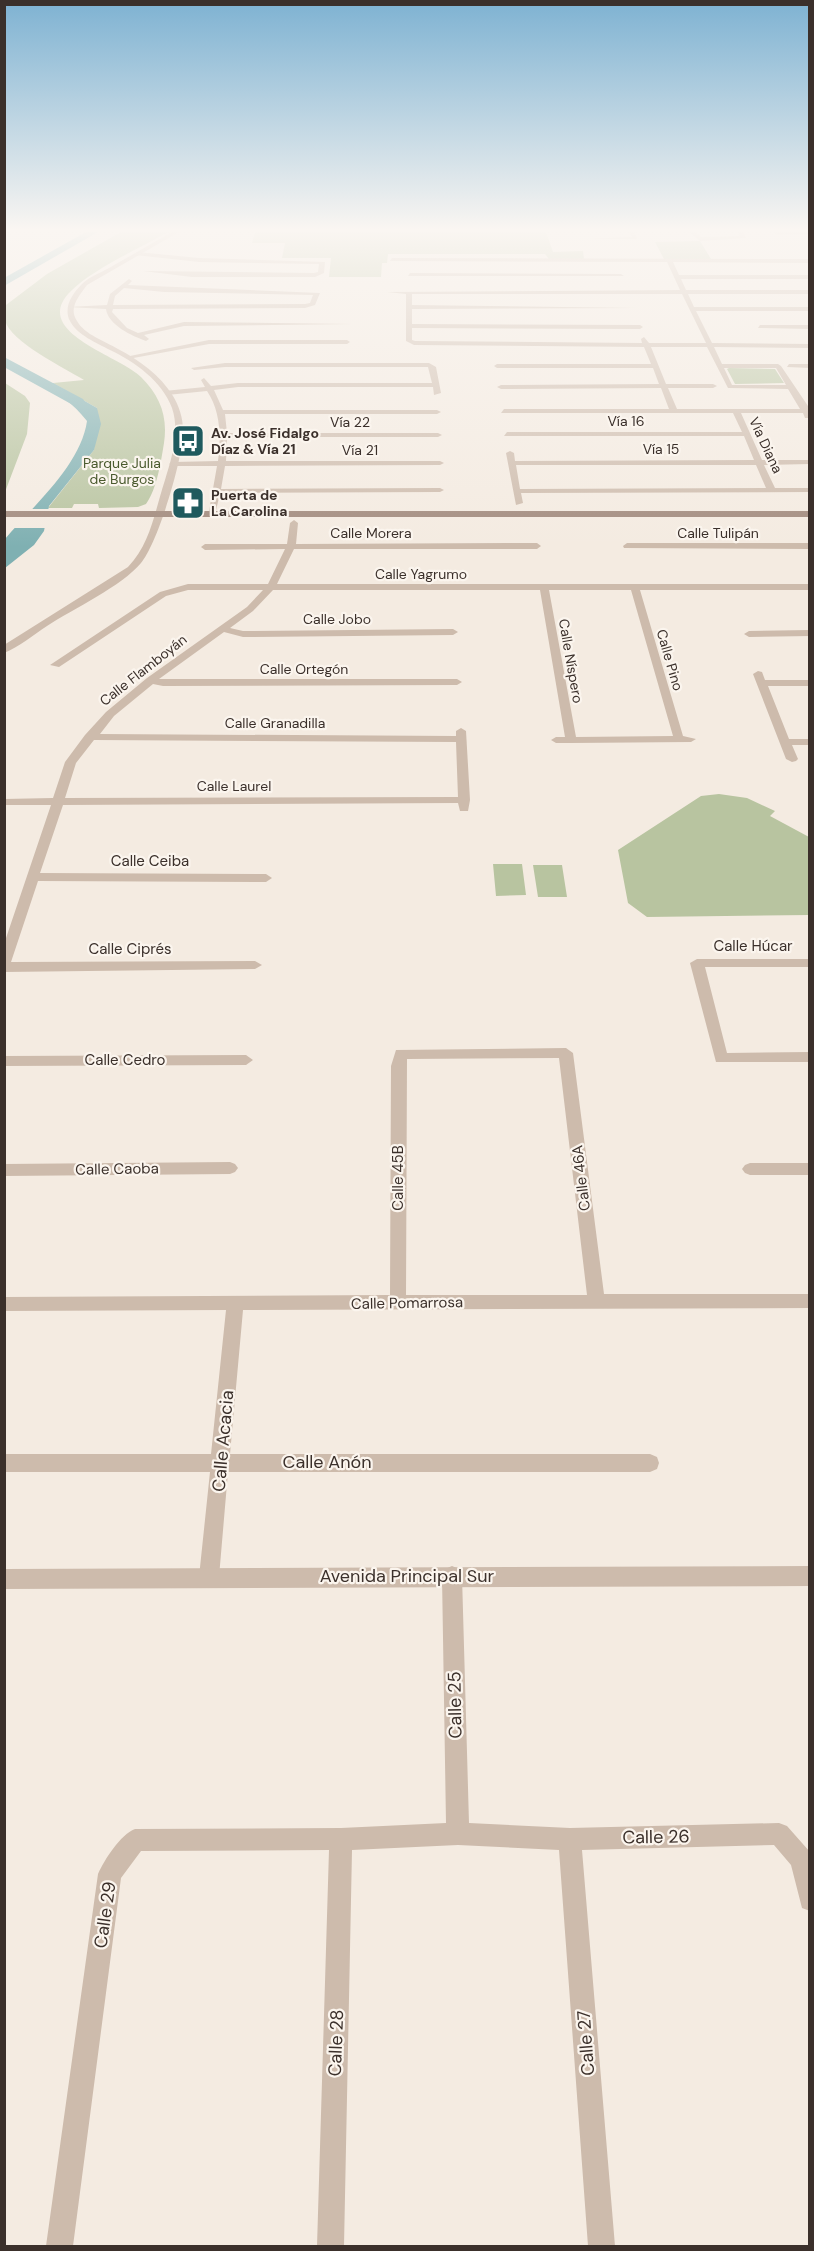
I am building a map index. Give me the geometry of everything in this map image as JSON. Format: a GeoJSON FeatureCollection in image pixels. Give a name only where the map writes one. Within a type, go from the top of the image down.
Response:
{"type":"FeatureCollection","features":[{"type":"Feature","properties":{"kind":"main road"},"geometry":{"type":"LineString","coordinates":[[5,513],[810,514]]}},
{"type":"Feature","properties":{"kind":"main road"},"geometry":{"type":"LineString","coordinates":[[4,524],[810,521]]}},
{"type":"Feature","properties":{"kind":"street"},"geometry":{"type":"LineString","coordinates":[[4,650],[131,569],[149,547],[159,514],[180,430],[177,412],[151,374],[128,357],[94,337]]}},
{"type":"Feature","properties":{"kind":"street"},"geometry":{"type":"LineString","coordinates":[[141,337],[165,348]]}},
{"type":"Feature","properties":{"kind":"street"},"geometry":{"type":"LineString","coordinates":[[346,351],[348,337]]}},
{"type":"Feature","properties":{"kind":"street"},"geometry":{"type":"LineString","coordinates":[[410,337],[414,343],[810,346]]}},
{"type":"Feature","properties":{"kind":"street"},"geometry":{"type":"LineString","coordinates":[[644,337],[674,411]]}},
{"type":"Feature","properties":{"kind":"street"},"geometry":{"type":"LineString","coordinates":[[706,337],[730,387],[791,387]]}},
{"type":"Feature","properties":{"kind":"street"},"geometry":{"type":"LineString","coordinates":[[766,337],[771,346]]}},
{"type":"Feature","properties":{"kind":"street"},"geometry":{"type":"LineString","coordinates":[[128,357],[165,348],[209,342],[347,342]]}},
{"type":"Feature","properties":{"kind":"street"},"geometry":{"type":"LineString","coordinates":[[496,357],[519,503]]}},
{"type":"Feature","properties":{"kind":"street"},"geometry":{"type":"LineString","coordinates":[[186,363],[194,368],[210,387],[223,412],[225,435],[211,515]]}},
{"type":"Feature","properties":{"kind":"street"},"geometry":{"type":"LineString","coordinates":[[194,368],[225,365],[429,365],[433,367],[439,445]]}},
{"type":"Feature","properties":{"kind":"street"},"geometry":{"type":"LineString","coordinates":[[497,366],[656,366]]}},
{"type":"Feature","properties":{"kind":"street"},"geometry":{"type":"LineString","coordinates":[[719,366],[778,366],[810,419]]}},
{"type":"Feature","properties":{"kind":"street"},"geometry":{"type":"LineString","coordinates":[[789,366],[810,366]]}},
{"type":"Feature","properties":{"kind":"street"},"geometry":{"type":"LineString","coordinates":[[502,393],[713,386]]}},
{"type":"Feature","properties":{"kind":"street"},"geometry":{"type":"LineString","coordinates":[[166,393],[210,387],[436,393]]}},
{"type":"Feature","properties":{"kind":"street","name":"Vía 22"},"geometry":{"type":"LineString","coordinates":[[223,412],[437,411]]}},
{"type":"Feature","properties":{"kind":"street","name":"Vía 16"},"geometry":{"type":"LineString","coordinates":[[504,411],[807,411]]}},
{"type":"Feature","properties":{"kind":"street","name":"Vía Diana"},"geometry":{"type":"LineString","coordinates":[[735,411],[772,491]]}},
{"type":"Feature","properties":{"kind":"street","name":"Vía 16"},"geometry":{"type":"LineString","coordinates":[[507,434],[746,434]]}},
{"type":"Feature","properties":{"kind":"street","name":"Vía 22"},"geometry":{"type":"LineString","coordinates":[[225,435],[438,435]]}},
{"type":"Feature","properties":{"kind":"street","name":"Vía 15"},"geometry":{"type":"LineString","coordinates":[[512,463],[810,462]]}},
{"type":"Feature","properties":{"kind":"street","name":"Vía 21"},"geometry":{"type":"LineString","coordinates":[[173,464],[440,472]]}},
{"type":"Feature","properties":{"kind":"street"},"geometry":{"type":"LineString","coordinates":[[215,491],[440,472],[441,501]]}},
{"type":"Feature","properties":{"kind":"street"},"geometry":{"type":"LineString","coordinates":[[517,491],[810,490]]}},
{"type":"Feature","properties":{"kind":"street","name":"Calle Flamboyán"},"geometry":{"type":"LineString","coordinates":[[4,966],[71,762],[110,714],[151,680],[249,609],[271,587],[291,547],[294,523]]}},
{"type":"Feature","properties":{"kind":"street","name":"Calle Morera"},"geometry":{"type":"LineString","coordinates":[[205,547],[537,546]]}},
{"type":"Feature","properties":{"kind":"street","name":"Calle Tulipán"},"geometry":{"type":"LineString","coordinates":[[627,546],[810,546]]}},
{"type":"Feature","properties":{"kind":"street","name":"Calle Yagrumo"},"geometry":{"type":"LineString","coordinates":[[59,667],[163,594],[175,589],[271,587],[810,588]]}},
{"type":"Feature","properties":{"kind":"street","name":"Calle Níspero"},"geometry":{"type":"LineString","coordinates":[[544,587],[571,740]]}},
{"type":"Feature","properties":{"kind":"street","name":"Calle Pino"},"geometry":{"type":"LineString","coordinates":[[635,588],[679,739]]}},
{"type":"Feature","properties":{"kind":"street","name":"Calle Jobo"},"geometry":{"type":"LineString","coordinates":[[222,629],[243,634],[453,632]]}},
{"type":"Feature","properties":{"kind":"street"},"geometry":{"type":"LineString","coordinates":[[749,633],[810,633]]}},
{"type":"Feature","properties":{"kind":"street"},"geometry":{"type":"LineString","coordinates":[[792,759],[760,679],[810,683]]}},
{"type":"Feature","properties":{"kind":"street","name":"Calle Ortegón"},"geometry":{"type":"LineString","coordinates":[[151,680],[163,683],[457,682]]}},
{"type":"Feature","properties":{"kind":"street","name":"Calle Granadilla"},"geometry":{"type":"LineString","coordinates":[[89,737],[461,735],[464,805]]}},
{"type":"Feature","properties":{"kind":"street"},"geometry":{"type":"LineString","coordinates":[[556,740],[691,739]]}},
{"type":"Feature","properties":{"kind":"street"},"geometry":{"type":"LineString","coordinates":[[785,741],[810,741]]}},
{"type":"Feature","properties":{"kind":"street","name":"Calle Laurel"},"geometry":{"type":"LineString","coordinates":[[4,802],[464,805]]}},
{"type":"Feature","properties":{"kind":"street","name":"Calle Ceiba"},"geometry":{"type":"LineString","coordinates":[[33,877],[266,878]]}},
{"type":"Feature","properties":{"kind":"street","name":"Calle Húcar"},"geometry":{"type":"LineString","coordinates":[[810,963],[697,963],[721,1058],[810,1057]]}},
{"type":"Feature","properties":{"kind":"street","name":"Calle Ciprés"},"geometry":{"type":"LineString","coordinates":[[4,966],[255,965]]}},
{"type":"Feature","properties":{"kind":"street","name":"Calle 45B"},"geometry":{"type":"LineString","coordinates":[[398,1303],[398,1066],[401,1054],[566,1053]]}},
{"type":"Feature","properties":{"kind":"street","name":"Calle 46A"},"geometry":{"type":"LineString","coordinates":[[566,1053],[596,1302]]}},
{"type":"Feature","properties":{"kind":"street","name":"Calle Cedro"},"geometry":{"type":"LineString","coordinates":[[4,1061],[246,1060]]}},
{"type":"Feature","properties":{"kind":"street","name":"Calle Caoba"},"geometry":{"type":"LineString","coordinates":[[4,1170],[230,1168]]}},
{"type":"Feature","properties":{"kind":"street"},"geometry":{"type":"LineString","coordinates":[[750,1169],[810,1169]]}},
{"type":"Feature","properties":{"kind":"street","name":"Calle Pomarrosa"},"geometry":{"type":"LineString","coordinates":[[4,1304],[235,1305],[810,1301]]}},
{"type":"Feature","properties":{"kind":"street","name":"Calle Acacia"},"geometry":{"type":"LineString","coordinates":[[209,1577],[235,1305]]}},
{"type":"Feature","properties":{"kind":"street","name":"Calle Anón"},"geometry":{"type":"LineString","coordinates":[[4,1463],[650,1463]]}},
{"type":"Feature","properties":{"kind":"street","name":"Calle 25"},"geometry":{"type":"LineString","coordinates":[[452,1576],[458,1834]]}},
{"type":"Feature","properties":{"kind":"street","name":"Avenida Principal Sur"},"geometry":{"type":"LineString","coordinates":[[4,1579],[810,1576]]}},
{"type":"Feature","properties":{"kind":"street","name":"Calle 29"},"geometry":{"type":"LineString","coordinates":[[59,2247],[110,1874],[135,1840],[341,1839],[458,1834]]}},
{"type":"Feature","properties":{"kind":"street","name":"Calle 26"},"geometry":{"type":"LineString","coordinates":[[458,1834],[570,1839],[779,1834],[801,1859],[810,1900]]}},
{"type":"Feature","properties":{"kind":"street","name":"Calle 28"},"geometry":{"type":"LineString","coordinates":[[331,2247],[341,1839]]}},
{"type":"Feature","properties":{"kind":"street","name":"Calle 27"},"geometry":{"type":"LineString","coordinates":[[570,1839],[602,2247]]}},
{"type":"Feature","properties":{"kind":"green space","name":"Parque Julia de Burgos"},"geometry":{"type":"Polygon","coordinates":[[[17,337],[77,337],[130,369],[148,384],[161,407],[165,433],[158,475],[146,504],[138,507],[99,508],[98,504],[74,504],[72,508],[48,508],[94,450],[97,408],[53,383],[84,380],[17,337]]]}},
{"type":"Feature","properties":{"kind":"green space"},"geometry":{"type":"Polygon","coordinates":[[[727,369],[775,369],[784,383],[735,384],[727,369]]]}},
{"type":"Feature","properties":{"kind":"green space"},"geometry":{"type":"Polygon","coordinates":[[[5,383],[25,396],[30,403],[27,434],[5,492],[5,383]]]}},
{"type":"Feature","properties":{"kind":"green space"},"geometry":{"type":"Polygon","coordinates":[[[719,794],[747,798],[775,811],[770,816],[809,837],[809,915],[647,917],[628,903],[618,850],[701,796],[719,794]]]}},
{"type":"Feature","properties":{"kind":"green space"},"geometry":{"type":"Polygon","coordinates":[[[493,864],[522,864],[526,895],[496,896],[493,864]]]}},
{"type":"Feature","properties":{"kind":"green space"},"geometry":{"type":"Polygon","coordinates":[[[533,865],[562,865],[567,897],[538,897],[533,865]]]}},
{"type":"Feature","properties":{"kind":"water"},"geometry":{"type":"Polygon","coordinates":[[[39,383],[53,383],[97,408],[101,424],[94,450],[49,506],[44,531],[34,545],[5,568],[5,539],[66,469],[83,437],[87,421],[65,399],[39,383]]]}},
{"type":"Feature","properties":{"kind":"pier"},"geometry":{"type":"Polygon","coordinates":[[[26,509],[51,509],[47,528],[10,528],[26,509]]]}},
{"type":"Feature","properties":{"kind":"waterway"},"geometry":{"type":"LineString","coordinates":[[4,361],[78,402]]}},
{"type":"Feature","properties":{"kind":"place","name":"Av. José Fidalgo Díaz & Vía 21"},"geometry":{"type":"Point","coordinates":[188,441]}},
{"type":"Feature","properties":{"kind":"place","name":"Puerta de La Carolina"},"geometry":{"type":"Point","coordinates":[188,503]}}]}
